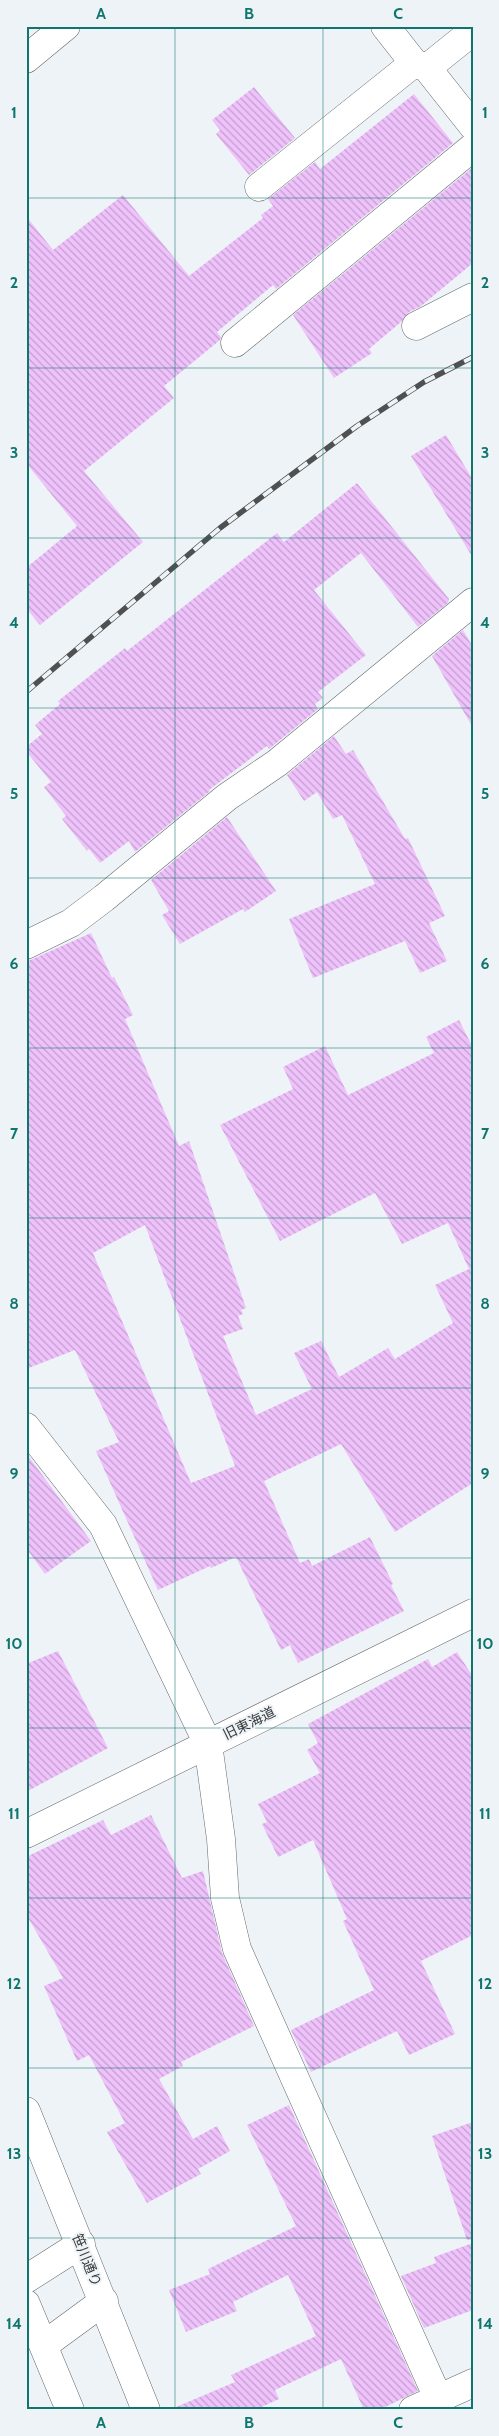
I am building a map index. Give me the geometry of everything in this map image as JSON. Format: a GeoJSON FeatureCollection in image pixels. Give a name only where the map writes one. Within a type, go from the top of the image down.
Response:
{"type":"FeatureCollection","features":[{"type":"Feature","properties":{"kind":"street"},"geometry":{"type":"LineString","coordinates":[[26,58],[66,26]]}},
{"type":"Feature","properties":{"kind":"street"},"geometry":{"type":"LineString","coordinates":[[385,26],[473,126]]}},
{"type":"Feature","properties":{"kind":"street"},"geometry":{"type":"LineString","coordinates":[[259,187],[421,65],[473,31]]}},
{"type":"Feature","properties":{"kind":"street"},"geometry":{"type":"LineString","coordinates":[[234,342],[473,147]]}},
{"type":"Feature","properties":{"kind":"street"},"geometry":{"type":"LineString","coordinates":[[416,326],[473,298]]}},
{"type":"Feature","properties":{"kind":"street"},"geometry":{"type":"LineString","coordinates":[[26,945],[71,922],[104,898],[227,797],[277,763],[473,602]]}},
{"type":"Feature","properties":{"kind":"street"},"geometry":{"type":"LineString","coordinates":[[26,1427],[103,1525],[208,1744],[221,1839],[225,1898],[237,1949],[438,2398]]}},
{"type":"Feature","properties":{"kind":"street","name":"旧東海道"},"geometry":{"type":"LineString","coordinates":[[26,1834],[473,1614]]}},
{"type":"Feature","properties":{"kind":"street","name":"笹川通り"},"geometry":{"type":"LineString","coordinates":[[26,2111],[104,2301],[146,2410]]}},
{"type":"Feature","properties":{"kind":"street"},"geometry":{"type":"LineString","coordinates":[[26,2279],[80,2244]]}},
{"type":"Feature","properties":{"kind":"street"},"geometry":{"type":"LineString","coordinates":[[44,2345],[104,2301]]}},
{"type":"Feature","properties":{"kind":"street"},"geometry":{"type":"LineString","coordinates":[[26,2304],[70,2410]]}},
{"type":"Feature","properties":{"kind":"street"},"geometry":{"type":"LineString","coordinates":[[413,2410],[473,2383]]}},
{"type":"Feature","properties":{"kind":"building"},"geometry":{"type":"Polygon","coordinates":[[[254,87],[295,138],[249,175],[216,134],[220,130],[212,120],[254,87]]]}},
{"type":"Feature","properties":{"kind":"building"},"geometry":{"type":"Polygon","coordinates":[[[414,94],[453,143],[276,289],[273,285],[217,332],[221,337],[220,340],[164,386],[174,398],[84,471],[143,542],[40,625],[26,608],[26,568],[77,526],[26,463],[26,216],[53,250],[123,195],[189,276],[263,218],[261,215],[273,206],[268,199],[315,162],[320,169],[414,94]]]}},
{"type":"Feature","properties":{"kind":"building"},"geometry":{"type":"Polygon","coordinates":[[[472,168],[473,263],[421,306],[409,312],[401,322],[369,349],[372,353],[334,378],[293,315],[472,168]]]}},
{"type":"Feature","properties":{"kind":"building"},"geometry":{"type":"Polygon","coordinates":[[[446,435],[473,480],[473,558],[411,456],[446,435]]]}},
{"type":"Feature","properties":{"kind":"building"},"geometry":{"type":"Polygon","coordinates":[[[357,483],[449,599],[448,603],[418,627],[361,553],[314,590],[366,655],[318,692],[323,698],[315,704],[318,709],[269,749],[267,746],[209,790],[135,852],[129,841],[100,863],[89,849],[87,851],[62,819],[66,816],[44,787],[51,782],[26,751],[26,747],[42,734],[35,725],[60,704],[58,701],[125,648],[127,651],[277,533],[284,542],[357,483]]]}},
{"type":"Feature","properties":{"kind":"building"},"geometry":{"type":"Polygon","coordinates":[[[463,630],[473,647],[473,728],[432,656],[463,630]]]}},
{"type":"Feature","properties":{"kind":"building"},"geometry":{"type":"Polygon","coordinates":[[[334,736],[346,754],[353,750],[405,839],[408,838],[445,916],[429,923],[447,961],[420,973],[405,941],[313,978],[289,919],[375,884],[342,815],[333,819],[317,792],[304,801],[287,775],[334,736]]]}},
{"type":"Feature","properties":{"kind":"building"},"geometry":{"type":"Polygon","coordinates":[[[227,817],[276,891],[245,912],[243,909],[180,944],[162,915],[169,911],[151,880],[227,817]]]}},
{"type":"Feature","properties":{"kind":"building"},"geometry":{"type":"Polygon","coordinates":[[[91,933],[112,978],[114,977],[133,1015],[125,1019],[179,1146],[189,1141],[246,1308],[241,1310],[243,1314],[238,1316],[243,1329],[223,1336],[256,1415],[312,1389],[294,1353],[321,1341],[339,1377],[388,1348],[395,1359],[453,1323],[435,1285],[469,1269],[448,1223],[402,1244],[375,1193],[280,1241],[220,1125],[293,1089],[283,1067],[325,1046],[348,1095],[434,1053],[426,1037],[459,1020],[473,1048],[473,1483],[395,1532],[341,1444],[264,1481],[300,1563],[309,1559],[312,1566],[370,1537],[404,1611],[298,1663],[290,1645],[281,1650],[236,1557],[211,1568],[210,1566],[158,1590],[96,1451],[119,1442],[75,1350],[26,1369],[26,962],[91,933]],[[145,1225],[93,1253],[191,1483],[235,1466],[145,1225]]]}},
{"type":"Feature","properties":{"kind":"building"},"geometry":{"type":"Polygon","coordinates":[[[26,1453],[91,1541],[45,1574],[26,1548],[26,1453]]]}},
{"type":"Feature","properties":{"kind":"building"},"geometry":{"type":"Polygon","coordinates":[[[58,1651],[108,1748],[26,1792],[26,1664],[58,1651]]]}},
{"type":"Feature","properties":{"kind":"building"},"geometry":{"type":"Polygon","coordinates":[[[457,1652],[473,1677],[473,1935],[421,1961],[455,2034],[409,2055],[397,2031],[311,2072],[291,2030],[374,1990],[343,1921],[347,1919],[313,1840],[278,1857],[262,1824],[267,1822],[258,1804],[320,1773],[307,1750],[318,1743],[308,1724],[428,1659],[432,1667],[457,1652]]]}},
{"type":"Feature","properties":{"kind":"building"},"geometry":{"type":"Polygon","coordinates":[[[151,1815],[182,1878],[203,1871],[222,1953],[254,2026],[181,2062],[183,2066],[159,2079],[193,2139],[217,2126],[230,2151],[198,2169],[201,2174],[147,2203],[107,2132],[125,2123],[89,2055],[77,2061],[44,1986],[63,1978],[26,1914],[26,1857],[103,1820],[111,1835],[151,1815]]]}},
{"type":"Feature","properties":{"kind":"building"},"geometry":{"type":"Polygon","coordinates":[[[289,2105],[418,2391],[379,2410],[364,2410],[341,2359],[275,2390],[279,2399],[255,2410],[169,2410],[235,2382],[231,2375],[316,2336],[288,2275],[233,2302],[237,2311],[186,2332],[169,2290],[210,2274],[208,2269],[296,2226],[247,2125],[289,2105]]]}},
{"type":"Feature","properties":{"kind":"building"},"geometry":{"type":"Polygon","coordinates":[[[473,2122],[473,2239],[467,2240],[432,2136],[473,2122]]]}},
{"type":"Feature","properties":{"kind":"building"},"geometry":{"type":"Polygon","coordinates":[[[473,2243],[473,2310],[424,2328],[401,2276],[436,2263],[434,2257],[473,2243]]]}},
{"type":"Feature","properties":{"kind":"railway"},"geometry":{"type":"LineString","coordinates":[[26,692],[220,528],[357,426],[424,382],[473,357]]}}]}
